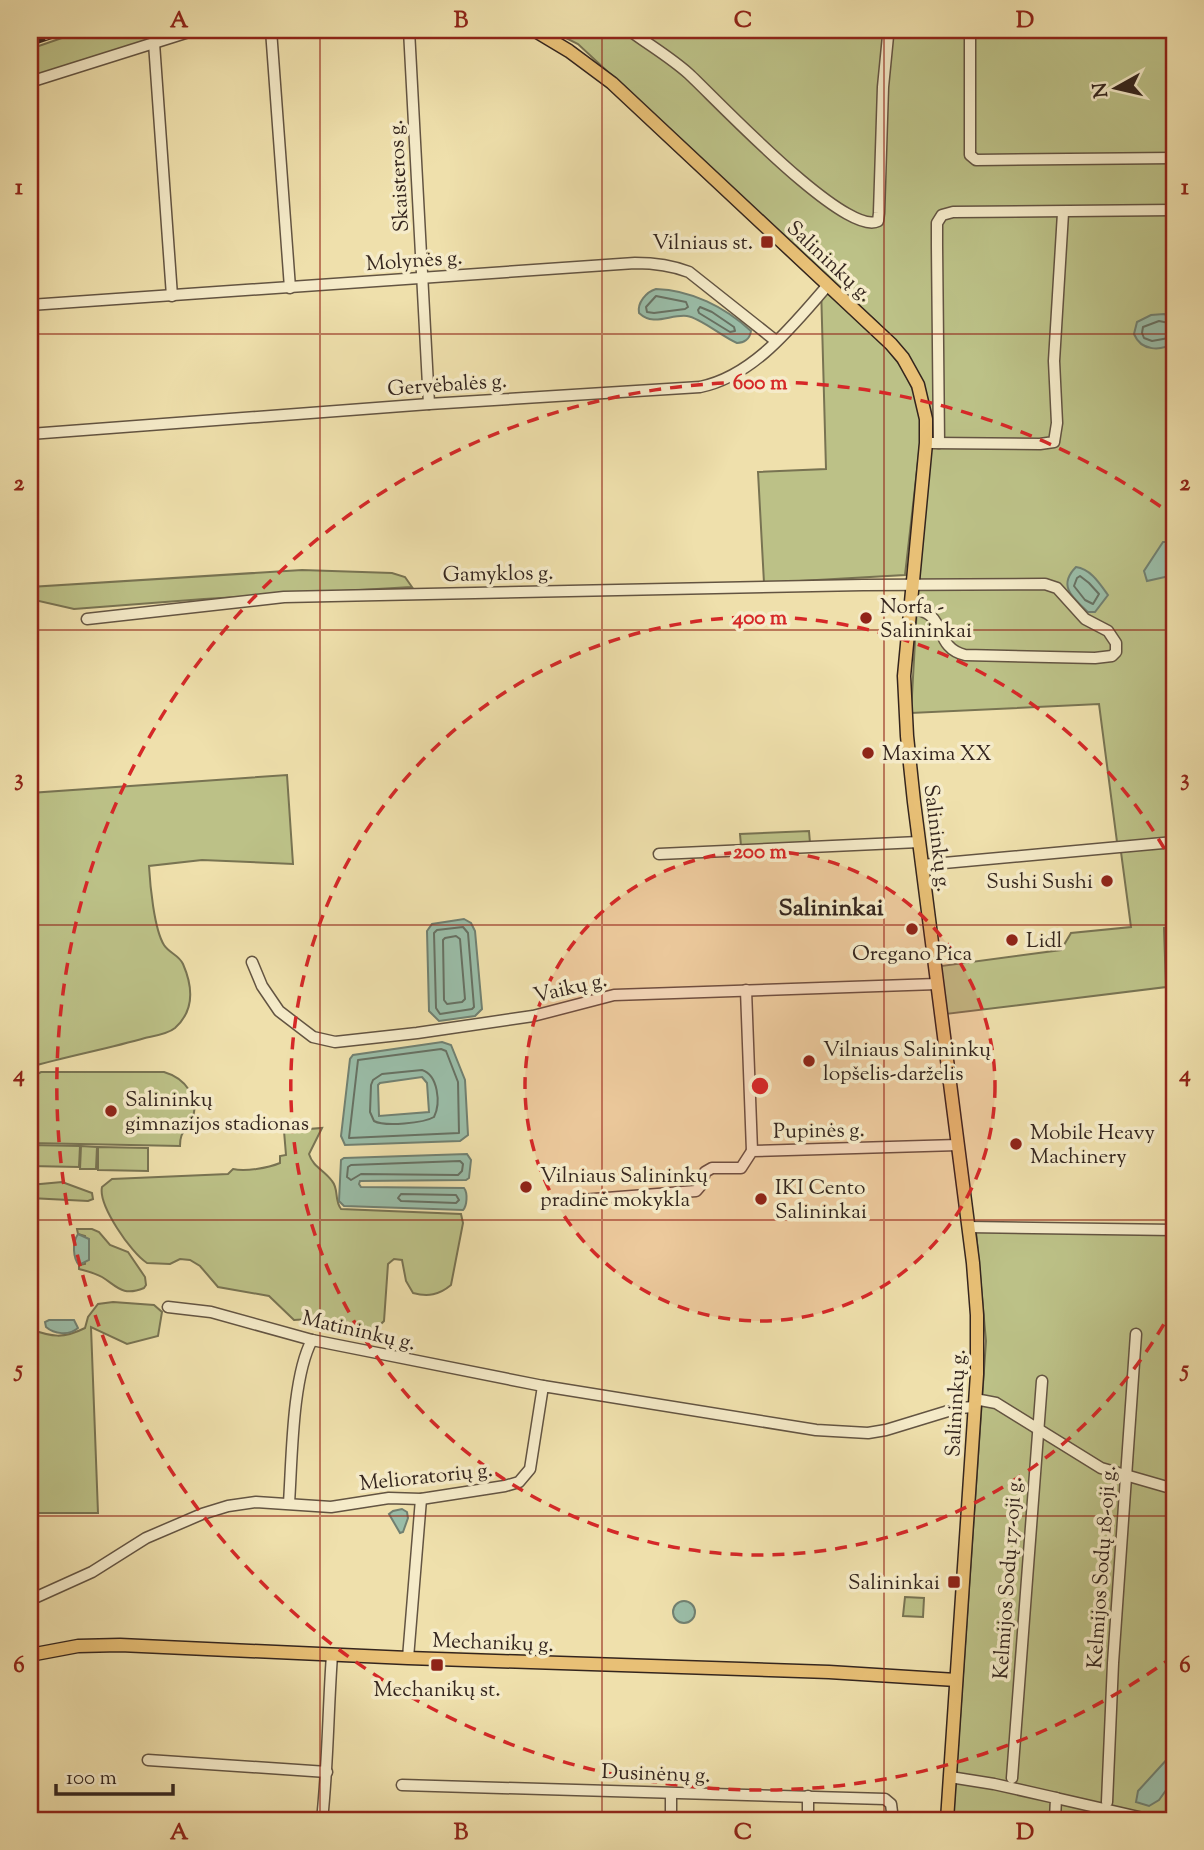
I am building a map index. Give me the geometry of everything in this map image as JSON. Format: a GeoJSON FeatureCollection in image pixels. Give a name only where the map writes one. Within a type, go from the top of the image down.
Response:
{"type":"FeatureCollection","features":[{"type":"Feature","properties":{"kind":"main road","name":"Salininkų g."},"geometry":{"type":"LineString","coordinates":[[534,30],[569,51],[612,83],[891,344],[912,373],[924,401],[932,443],[912,586],[904,706],[977,1315],[975,1403],[947,1820]]}},
{"type":"Feature","properties":{"kind":"main road","name":"Mechanikų g."},"geometry":{"type":"LineString","coordinates":[[30,1655],[69,1647],[120,1645],[829,1672],[956,1680]]}},
{"type":"Feature","properties":{"kind":"street"},"geometry":{"type":"LineString","coordinates":[[30,82],[195,30]]}},
{"type":"Feature","properties":{"kind":"street"},"geometry":{"type":"LineString","coordinates":[[271,30],[290,288]]}},
{"type":"Feature","properties":{"kind":"street","name":"Skaisteros g."},"geometry":{"type":"LineString","coordinates":[[409,30],[429,404]]}},
{"type":"Feature","properties":{"kind":"street"},"geometry":{"type":"LineString","coordinates":[[629,30],[681,67],[775,158],[838,209],[865,224],[878,221],[883,88],[888,36],[894,30]]}},
{"type":"Feature","properties":{"kind":"street"},"geometry":{"type":"LineString","coordinates":[[970,30],[973,158],[1174,158]]}},
{"type":"Feature","properties":{"kind":"street"},"geometry":{"type":"LineString","coordinates":[[155,43],[172,296]]}},
{"type":"Feature","properties":{"kind":"street"},"geometry":{"type":"LineString","coordinates":[[1063,213],[1054,352],[1054,442],[932,443],[939,219],[953,212],[1174,210]]}},
{"type":"Feature","properties":{"kind":"street","name":"Molynės g."},"geometry":{"type":"LineString","coordinates":[[30,304],[635,263],[674,266],[690,272],[776,341]]}},
{"type":"Feature","properties":{"kind":"street","name":"Gervėbalės g."},"geometry":{"type":"LineString","coordinates":[[30,434],[700,387],[731,378],[744,369],[776,341],[828,285]]}},
{"type":"Feature","properties":{"kind":"street","name":"Gamyklos g."},"geometry":{"type":"LineString","coordinates":[[87,619],[284,597],[1008,584],[1054,586],[1085,618],[1108,631],[1116,643],[1116,652],[1112,656],[1096,658],[965,656],[948,647],[932,615],[922,610],[910,609]]}},
{"type":"Feature","properties":{"kind":"street"},"geometry":{"type":"LineString","coordinates":[[659,854],[919,842]]}},
{"type":"Feature","properties":{"kind":"street"},"geometry":{"type":"LineString","coordinates":[[922,865],[1174,842]]}},
{"type":"Feature","properties":{"kind":"street","name":"Vaikų g."},"geometry":{"type":"LineString","coordinates":[[252,962],[261,986],[279,1011],[313,1037],[335,1042],[533,1016],[614,995],[937,984]]}},
{"type":"Feature","properties":{"kind":"street"},"geometry":{"type":"LineString","coordinates":[[746,990],[752,1151]]}},
{"type":"Feature","properties":{"kind":"street","name":"Pupinės g."},"geometry":{"type":"LineString","coordinates":[[581,1200],[696,1191],[702,1184],[705,1172],[712,1168],[741,1168],[752,1151],[958,1145]]}},
{"type":"Feature","properties":{"kind":"street"},"geometry":{"type":"LineString","coordinates":[[968,1227],[1174,1230]]}},
{"type":"Feature","properties":{"kind":"street","name":"Matininkų g."},"geometry":{"type":"LineString","coordinates":[[168,1307],[211,1312],[312,1340],[543,1386]]}},
{"type":"Feature","properties":{"kind":"street","name":"Kelmijos Sodų 18-oji g."},"geometry":{"type":"LineString","coordinates":[[1107,1802],[1113,1663],[1136,1334]]}},
{"type":"Feature","properties":{"kind":"street"},"geometry":{"type":"LineString","coordinates":[[289,1503],[302,1363],[312,1340]]}},
{"type":"Feature","properties":{"kind":"street","name":"Kelmijos Sodų 17-oji g."},"geometry":{"type":"LineString","coordinates":[[1012,1778],[1042,1381]]}},
{"type":"Feature","properties":{"kind":"street"},"geometry":{"type":"LineString","coordinates":[[543,1386],[816,1430],[867,1433],[886,1430],[975,1403],[996,1403],[1094,1464],[1127,1477],[1174,1489]]}},
{"type":"Feature","properties":{"kind":"street","name":"Melioratorių g."},"geometry":{"type":"LineString","coordinates":[[30,1600],[92,1572],[146,1538],[228,1506],[256,1502],[331,1507],[389,1498],[421,1499],[519,1482],[530,1469],[533,1457],[543,1386]]}},
{"type":"Feature","properties":{"kind":"street"},"geometry":{"type":"LineString","coordinates":[[408,1658],[421,1499]]}},
{"type":"Feature","properties":{"kind":"street"},"geometry":{"type":"LineString","coordinates":[[322,1820],[332,1655]]}},
{"type":"Feature","properties":{"kind":"street"},"geometry":{"type":"LineString","coordinates":[[148,1760],[327,1772]]}},
{"type":"Feature","properties":{"kind":"street"},"geometry":{"type":"LineString","coordinates":[[950,1777],[994,1784],[1145,1819]]}},
{"type":"Feature","properties":{"kind":"street","name":"Dusinėnų g."},"geometry":{"type":"LineString","coordinates":[[402,1785],[885,1799],[891,1804],[893,1820]]}},
{"type":"Feature","properties":{"kind":"street"},"geometry":{"type":"LineString","coordinates":[[671,1794],[671,1820]]}},
{"type":"Feature","properties":{"kind":"street"},"geometry":{"type":"LineString","coordinates":[[808,1796],[808,1820]]}},
{"type":"Feature","properties":{"kind":"street"},"geometry":{"type":"LineString","coordinates":[[1055,1820],[1056,1798]]}},
{"type":"Feature","properties":{"kind":"green space"},"geometry":{"type":"Polygon","coordinates":[[[85,30],[189,30],[30,79],[30,49],[85,30]]]}},
{"type":"Feature","properties":{"kind":"green space"},"geometry":{"type":"Polygon","coordinates":[[[550,30],[1174,30],[1174,928],[1164,928],[1166,987],[946,1014],[941,966],[1061,950],[1071,933],[1131,927],[1099,704],[911,713],[928,409],[879,324],[578,44],[550,30]]]}},
{"type":"Feature","properties":{"kind":"green space"},"geometry":{"type":"Polygon","coordinates":[[[821,286],[884,345],[903,369],[914,392],[920,415],[920,444],[905,575],[764,583],[758,472],[826,469],[821,286]]]}},
{"type":"Feature","properties":{"kind":"green space"},"geometry":{"type":"Polygon","coordinates":[[[302,570],[392,573],[405,577],[412,587],[74,609],[30,599],[30,587],[302,570]]]}},
{"type":"Feature","properties":{"kind":"green space"},"geometry":{"type":"Polygon","coordinates":[[[287,775],[293,864],[202,860],[149,866],[153,906],[161,938],[166,948],[181,961],[189,981],[189,1006],[175,1028],[165,1033],[30,1067],[30,793],[287,775]]]}},
{"type":"Feature","properties":{"kind":"green space"},"geometry":{"type":"Polygon","coordinates":[[[809,831],[810,843],[741,846],[740,834],[809,831]]]}},
{"type":"Feature","properties":{"kind":"green space","name":"Salininkų gimnazijos stadionas"},"geometry":{"type":"Polygon","coordinates":[[[41,1072],[164,1072],[179,1079],[190,1090],[194,1113],[182,1135],[180,1146],[30,1143],[30,1078],[41,1072]]]}},
{"type":"Feature","properties":{"kind":"green space"},"geometry":{"type":"Polygon","coordinates":[[[322,1128],[309,1154],[334,1184],[341,1209],[461,1214],[463,1223],[451,1285],[433,1294],[413,1293],[406,1281],[402,1260],[394,1259],[388,1264],[384,1321],[364,1334],[347,1334],[323,1320],[294,1320],[269,1296],[218,1287],[200,1266],[190,1260],[180,1259],[170,1264],[147,1263],[125,1239],[105,1205],[102,1187],[112,1179],[228,1174],[233,1169],[250,1170],[269,1166],[280,1163],[280,1156],[286,1155],[284,1131],[322,1128]]]}},
{"type":"Feature","properties":{"kind":"green space"},"geometry":{"type":"Polygon","coordinates":[[[30,1145],[80,1146],[79,1167],[30,1166],[30,1145]]]}},
{"type":"Feature","properties":{"kind":"green space"},"geometry":{"type":"Polygon","coordinates":[[[81,1146],[97,1147],[96,1169],[80,1169],[81,1146]]]}},
{"type":"Feature","properties":{"kind":"green space"},"geometry":{"type":"Polygon","coordinates":[[[98,1147],[148,1148],[148,1171],[98,1170],[98,1147]]]}},
{"type":"Feature","properties":{"kind":"green space"},"geometry":{"type":"Polygon","coordinates":[[[62,1182],[92,1193],[93,1199],[30,1198],[30,1185],[62,1182]]]}},
{"type":"Feature","properties":{"kind":"green space"},"geometry":{"type":"Polygon","coordinates":[[[77,1229],[99,1232],[110,1245],[128,1252],[145,1277],[144,1288],[125,1291],[99,1276],[79,1269],[79,1265],[85,1264],[85,1236],[78,1234],[77,1229]]]}},
{"type":"Feature","properties":{"kind":"green space"},"geometry":{"type":"Polygon","coordinates":[[[976,1231],[1174,1234],[1174,1820],[953,1820],[986,1341],[976,1231]]]}},
{"type":"Feature","properties":{"kind":"green space"},"geometry":{"type":"Polygon","coordinates":[[[113,1302],[154,1305],[162,1312],[158,1336],[127,1344],[91,1327],[98,1513],[34,1513],[30,1565],[30,1329],[51,1335],[70,1334],[85,1328],[88,1317],[98,1304],[113,1302]]]}},
{"type":"Feature","properties":{"kind":"green space"},"geometry":{"type":"Polygon","coordinates":[[[905,1597],[924,1598],[923,1617],[903,1616],[905,1597]]]}},
{"type":"Feature","properties":{"kind":"water"},"geometry":{"type":"Polygon","coordinates":[[[656,289],[695,296],[719,307],[751,331],[749,336],[737,343],[693,317],[656,320],[645,317],[639,313],[641,302],[656,289]]]}},
{"type":"Feature","properties":{"kind":"water"},"geometry":{"type":"Polygon","coordinates":[[[1164,314],[1174,318],[1174,342],[1157,348],[1141,344],[1134,334],[1137,322],[1151,315],[1164,314]]]}},
{"type":"Feature","properties":{"kind":"water"},"geometry":{"type":"Polygon","coordinates":[[[1163,542],[1169,542],[1174,548],[1174,575],[1147,581],[1144,571],[1163,542]]]}},
{"type":"Feature","properties":{"kind":"water"},"geometry":{"type":"Polygon","coordinates":[[[1076,567],[1091,574],[1108,595],[1095,612],[1088,612],[1069,591],[1068,580],[1076,567]]]}},
{"type":"Feature","properties":{"kind":"water"},"geometry":{"type":"Polygon","coordinates":[[[464,919],[471,923],[475,931],[482,1009],[475,1016],[439,1021],[429,1011],[427,931],[432,924],[464,919]]]}},
{"type":"Feature","properties":{"kind":"water"},"geometry":{"type":"Polygon","coordinates":[[[442,1042],[451,1045],[465,1080],[468,1135],[460,1141],[345,1145],[341,1136],[350,1059],[353,1055],[442,1042]],[[422,1077],[380,1083],[379,1116],[429,1112],[427,1083],[422,1077]]]}},
{"type":"Feature","properties":{"kind":"water"},"geometry":{"type":"Polygon","coordinates":[[[467,1154],[471,1160],[469,1178],[466,1180],[360,1181],[359,1184],[361,1187],[464,1188],[466,1199],[463,1210],[344,1206],[339,1201],[341,1160],[344,1158],[467,1154]]]}},
{"type":"Feature","properties":{"kind":"water"},"geometry":{"type":"Polygon","coordinates":[[[78,1234],[89,1239],[89,1260],[79,1265],[74,1250],[78,1234]]]}},
{"type":"Feature","properties":{"kind":"water"},"geometry":{"type":"Polygon","coordinates":[[[74,1320],[78,1328],[57,1333],[46,1327],[45,1322],[74,1320]]]}},
{"type":"Feature","properties":{"kind":"water"},"geometry":{"type":"Polygon","coordinates":[[[402,1509],[407,1512],[408,1518],[403,1532],[400,1533],[389,1514],[402,1509]]]}},
{"type":"Feature","properties":{"kind":"water"},"geometry":{"type":"Polygon","coordinates":[[[680,1601],[688,1601],[695,1608],[695,1616],[688,1623],[680,1623],[673,1616],[673,1608],[680,1601]]]}},
{"type":"Feature","properties":{"kind":"water"},"geometry":{"type":"Polygon","coordinates":[[[1174,1755],[1174,1779],[1159,1800],[1149,1806],[1136,1802],[1138,1791],[1170,1756],[1174,1755]]]}},
{"type":"Feature","properties":{"kind":"railway"},"geometry":{"type":"LineString","coordinates":[[30,44],[71,30]]}},
{"type":"Feature","properties":{"kind":"place","name":"Vilniaus st."},"geometry":{"type":"Point","coordinates":[767,242]}},
{"type":"Feature","properties":{"kind":"place","name":"Norfa - Salininkai"},"geometry":{"type":"Point","coordinates":[866,618]}},
{"type":"Feature","properties":{"kind":"place","name":"Maxima XX"},"geometry":{"type":"Point","coordinates":[868,753]}},
{"type":"Feature","properties":{"kind":"place","name":"Sushi Sushi"},"geometry":{"type":"Point","coordinates":[1107,881]}},
{"type":"Feature","properties":{"kind":"place","name":"Oregano Pica"},"geometry":{"type":"Point","coordinates":[912,929]}},
{"type":"Feature","properties":{"kind":"place","name":"Lidl"},"geometry":{"type":"Point","coordinates":[1012,940]}},
{"type":"Feature","properties":{"kind":"place","name":"Vilniaus Salininkų lopšelis-darželis"},"geometry":{"type":"Point","coordinates":[809,1061]}},
{"type":"Feature","properties":{"kind":"place","name":"Salininkų gimnazijos stadionas"},"geometry":{"type":"Point","coordinates":[111,1111]}},
{"type":"Feature","properties":{"kind":"place","name":"Mobile Heavy Machinery"},"geometry":{"type":"Point","coordinates":[1016,1144]}},
{"type":"Feature","properties":{"kind":"place","name":"Vilniaus Salininkų pradinė mokykla"},"geometry":{"type":"Point","coordinates":[526,1187]}},
{"type":"Feature","properties":{"kind":"place","name":"IKI Cento Salininkai"},"geometry":{"type":"Point","coordinates":[761,1199]}},
{"type":"Feature","properties":{"kind":"place","name":"Salininkai"},"geometry":{"type":"Point","coordinates":[954,1582]}},
{"type":"Feature","properties":{"kind":"place","name":"Mechanikų st."},"geometry":{"type":"Point","coordinates":[437,1665]}},
{"type":"Feature","properties":{"kind":"district","name":"Salininkai"},"geometry":{"type":"Point","coordinates":[831,907]}}]}
